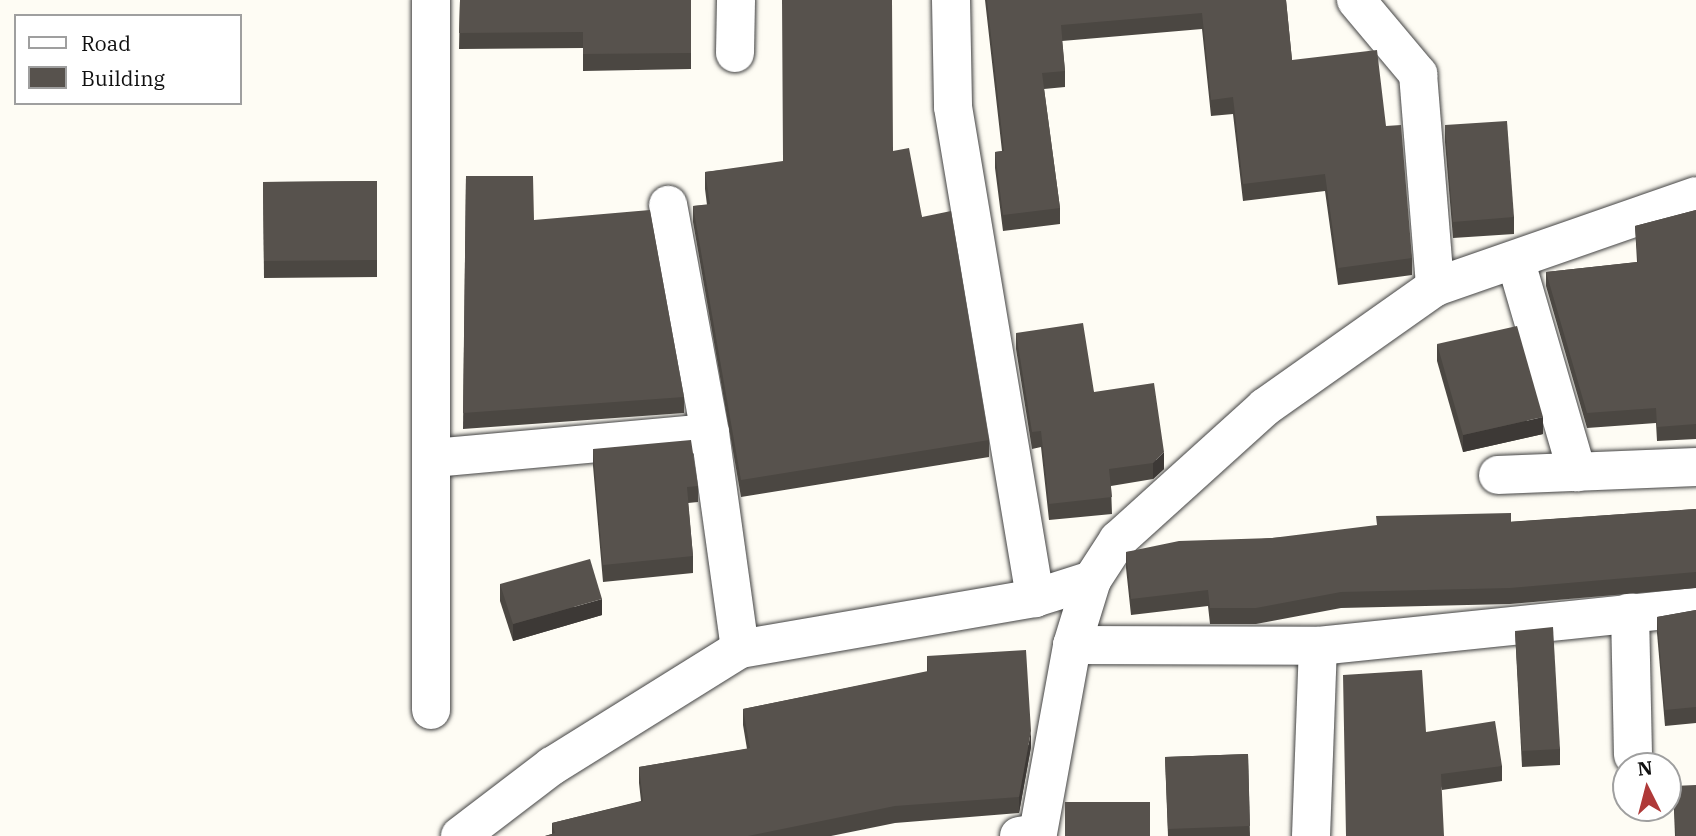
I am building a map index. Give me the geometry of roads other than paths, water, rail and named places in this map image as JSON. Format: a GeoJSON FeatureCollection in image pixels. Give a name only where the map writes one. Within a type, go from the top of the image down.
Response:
{"type":"FeatureCollection","features":[{"type":"Feature","properties":{"kind":"street"},"geometry":{"type":"LineString","coordinates":[[431,0],[431,710]]}},
{"type":"Feature","properties":{"kind":"street"},"geometry":{"type":"LineString","coordinates":[[735,53],[737,0]]}},
{"type":"Feature","properties":{"kind":"street"},"geometry":{"type":"LineString","coordinates":[[951,0],[953,107],[1035,598]]}},
{"type":"Feature","properties":{"kind":"street"},"geometry":{"type":"LineString","coordinates":[[1356,0],[1418,74],[1435,287]]}},
{"type":"Feature","properties":{"kind":"street"},"geometry":{"type":"LineString","coordinates":[[1031,835],[1072,645],[1092,580],[1118,540],[1265,407],[1435,287],[1516,262],[1696,196]]}},
{"type":"Feature","properties":{"kind":"street"},"geometry":{"type":"LineString","coordinates":[[668,205],[710,433],[740,649]]}},
{"type":"Feature","properties":{"kind":"street"},"geometry":{"type":"LineString","coordinates":[[1516,262],[1577,472]]}},
{"type":"Feature","properties":{"kind":"street"},"geometry":{"type":"LineString","coordinates":[[433,458],[710,433]]}},
{"type":"Feature","properties":{"kind":"street"},"geometry":{"type":"LineString","coordinates":[[1499,475],[1696,467]]}},
{"type":"Feature","properties":{"kind":"street"},"geometry":{"type":"LineString","coordinates":[[460,836],[552,766],[740,649],[1035,598],[1092,580]]}},
{"type":"Feature","properties":{"kind":"street"},"geometry":{"type":"LineString","coordinates":[[1072,645],[1318,646],[1696,607]]}},
{"type":"Feature","properties":{"kind":"street"},"geometry":{"type":"LineString","coordinates":[[1630,612],[1633,752]]}},
{"type":"Feature","properties":{"kind":"street"},"geometry":{"type":"LineString","coordinates":[[1311,836],[1318,646]]}}]}
